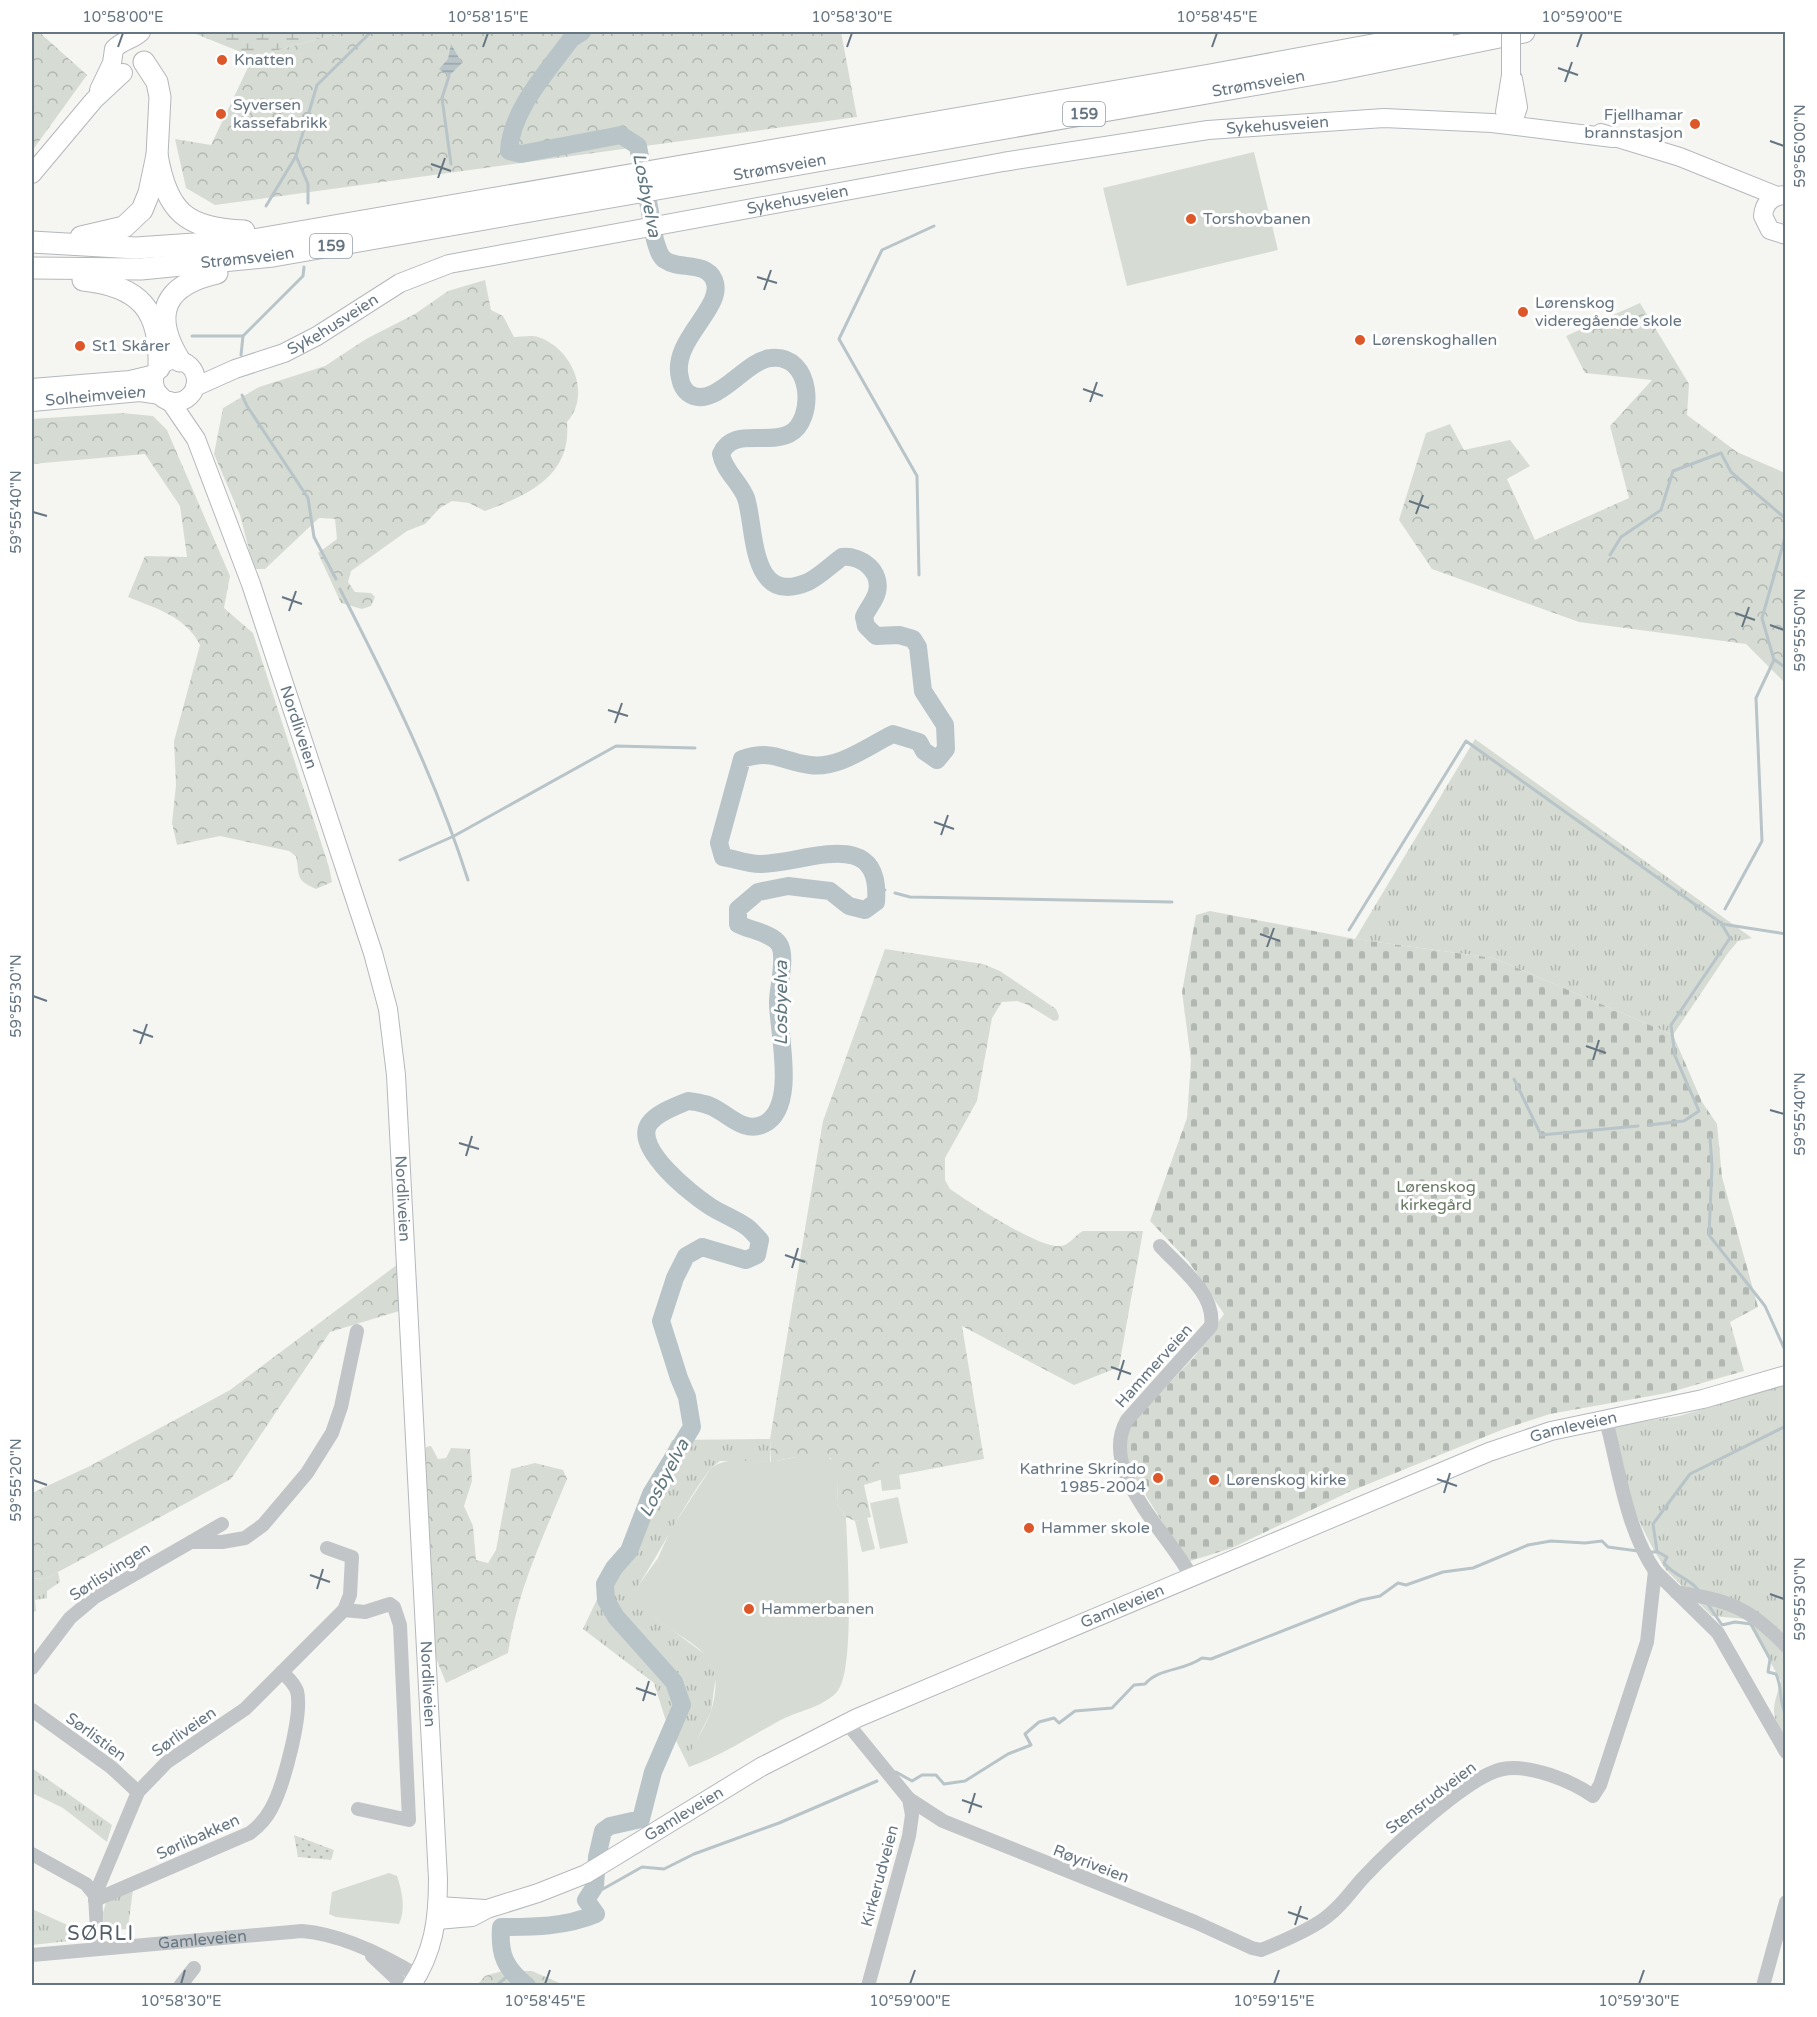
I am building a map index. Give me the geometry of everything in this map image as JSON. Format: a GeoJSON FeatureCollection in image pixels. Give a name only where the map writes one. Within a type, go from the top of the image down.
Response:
{"type":"FeatureCollection","features":[{"type":"Feature","properties":{"kind":"highway"},"geometry":{"type":"LineString","coordinates":[[993,113],[1319,47],[1372,32]]}},
{"type":"Feature","properties":{"kind":"highway","name":"Strømsveien"},"geometry":{"type":"LineString","coordinates":[[37,243],[146,248],[224,243],[506,196],[627,185],[993,113],[1443,32]]}},
{"type":"Feature","properties":{"kind":"highway","name":"Strømsveien"},"geometry":{"type":"LineString","coordinates":[[660,179],[1332,71],[1524,32]]}},
{"type":"Feature","properties":{"kind":"highway"},"geometry":{"type":"LineString","coordinates":[[37,243],[106,233],[131,222],[146,203],[157,154],[159,111],[133,56]]}},
{"type":"Feature","properties":{"kind":"highway"},"geometry":{"type":"LineString","coordinates":[[157,154],[162,183],[173,205],[195,223],[222,230],[271,230],[506,196]]}},
{"type":"Feature","properties":{"kind":"highway","name":"Strømsveien"},"geometry":{"type":"LineString","coordinates":[[32,268],[141,269],[228,262],[569,204],[627,185]]}},
{"type":"Feature","properties":{"kind":"highway"},"geometry":{"type":"LineString","coordinates":[[183,363],[167,334],[165,311],[174,292],[195,278],[467,230],[569,204]]}},
{"type":"Feature","properties":{"kind":"highway"},"geometry":{"type":"LineString","coordinates":[[32,276],[107,284],[122,288],[138,298],[149,311],[156,327],[157,371]]}},
{"type":"Feature","properties":{"kind":"main road"},"geometry":{"type":"LineString","coordinates":[[32,174],[152,32]]}},
{"type":"Feature","properties":{"kind":"main road"},"geometry":{"type":"LineString","coordinates":[[1511,32],[1512,117]]}},
{"type":"Feature","properties":{"kind":"main road","name":"Sykehusveien"},"geometry":{"type":"LineString","coordinates":[[193,390],[235,369],[284,353],[329,329],[400,283],[442,266],[479,256],[1146,138],[1242,126],[1384,118],[1441,110],[1512,117],[1613,138],[1680,157],[1725,176],[1783,195]]}},
{"type":"Feature","properties":{"kind":"main road","name":"Sykehusveien"},"geometry":{"type":"LineString","coordinates":[[1725,176],[1763,214],[1770,230],[1785,235]]}},
{"type":"Feature","properties":{"kind":"main road"},"geometry":{"type":"LineString","coordinates":[[1763,214],[1769,201],[1783,195]]}},
{"type":"Feature","properties":{"kind":"main road"},"geometry":{"type":"LineString","coordinates":[[168,361],[183,363],[193,372],[193,390],[184,400],[165,398],[154,383],[157,371],[168,361]]}},
{"type":"Feature","properties":{"kind":"main road","name":"Sykehusveien"},"geometry":{"type":"LineString","coordinates":[[183,363],[235,369]]}},
{"type":"Feature","properties":{"kind":"main road","name":"Solheimveien"},"geometry":{"type":"LineString","coordinates":[[32,388],[130,380],[157,371]]}},
{"type":"Feature","properties":{"kind":"main road","name":"Nordliveien"},"geometry":{"type":"LineString","coordinates":[[193,390],[196,439]]}},
{"type":"Feature","properties":{"kind":"main road","name":"Solheimveien"},"geometry":{"type":"LineString","coordinates":[[32,402],[140,393],[165,398]]}},
{"type":"Feature","properties":{"kind":"main road","name":"Nordliveien"},"geometry":{"type":"LineString","coordinates":[[165,398],[196,439],[263,617],[374,953],[388,1010],[396,1075],[437,1846],[437,1913],[431,1947],[411,1982]]}},
{"type":"Feature","properties":{"kind":"main road","name":"Gamleveien"},"geometry":{"type":"LineString","coordinates":[[437,1913],[487,1909],[573,1880],[609,1862],[761,1767],[847,1723],[1489,1452],[1542,1434],[1703,1400],[1785,1375]]}},
{"type":"Feature","properties":{"kind":"street","name":"Hammerveien"},"geometry":{"type":"LineString","coordinates":[[1160,1246],[1202,1292],[1213,1313],[1211,1326],[1126,1420],[1118,1439],[1120,1458],[1126,1478],[1192,1578]]}},
{"type":"Feature","properties":{"kind":"street"},"geometry":{"type":"LineString","coordinates":[[191,1542],[222,1542],[245,1538],[263,1525],[307,1473],[332,1433],[338,1416],[357,1331]]}},
{"type":"Feature","properties":{"kind":"street"},"geometry":{"type":"LineString","coordinates":[[1606,1420],[1635,1532],[1655,1571],[1718,1633],[1785,1752]]}},
{"type":"Feature","properties":{"kind":"street","name":"Sørlisvingen"},"geometry":{"type":"LineString","coordinates":[[32,1668],[53,1637],[87,1604],[222,1524]]}},
{"type":"Feature","properties":{"kind":"street"},"geometry":{"type":"LineString","coordinates":[[327,1548],[352,1557],[350,1595],[344,1610],[365,1612],[390,1604],[394,1607],[400,1635],[409,1820],[358,1809]]}},
{"type":"Feature","properties":{"kind":"street","name":"Stensrudveien"},"geometry":{"type":"LineString","coordinates":[[1265,1948],[1313,1927],[1327,1917],[1397,1843],[1484,1776],[1504,1769],[1524,1770],[1576,1785],[1593,1796],[1600,1785],[1647,1642],[1655,1571]]}},
{"type":"Feature","properties":{"kind":"street"},"geometry":{"type":"LineString","coordinates":[[1676,1592],[1713,1599],[1737,1607],[1761,1620],[1785,1646]]}},
{"type":"Feature","properties":{"kind":"street","name":"Sørliveien"},"geometry":{"type":"LineString","coordinates":[[98,1949],[95,1897],[138,1792],[166,1762],[245,1709],[344,1610]]}},
{"type":"Feature","properties":{"kind":"street","name":"Sørlibakken"},"geometry":{"type":"LineString","coordinates":[[95,1897],[250,1833],[261,1824],[277,1797],[284,1777],[298,1704],[292,1681],[282,1672]]}},
{"type":"Feature","properties":{"kind":"street","name":"Sørlistien"},"geometry":{"type":"LineString","coordinates":[[32,1710],[111,1767],[138,1792]]}},
{"type":"Feature","properties":{"kind":"street"},"geometry":{"type":"LineString","coordinates":[[847,1723],[909,1799]]}},
{"type":"Feature","properties":{"kind":"street","name":"Røyriveien"},"geometry":{"type":"LineString","coordinates":[[909,1799],[943,1821],[1195,1922],[1252,1948],[1265,1948]]}},
{"type":"Feature","properties":{"kind":"street","name":"Kirkerudveien"},"geometry":{"type":"LineString","coordinates":[[868,1986],[909,1836],[912,1815],[909,1799]]}},
{"type":"Feature","properties":{"kind":"street"},"geometry":{"type":"LineString","coordinates":[[32,1854],[86,1884],[95,1897]]}},
{"type":"Feature","properties":{"kind":"street"},"geometry":{"type":"LineString","coordinates":[[1763,1986],[1785,1902]]}},
{"type":"Feature","properties":{"kind":"street","name":"Gamleveien"},"geometry":{"type":"LineString","coordinates":[[32,1955],[291,1930],[330,1935],[369,1952],[411,1982]]}},
{"type":"Feature","properties":{"kind":"street"},"geometry":{"type":"LineString","coordinates":[[180,1986],[194,1968]]}},
{"type":"Feature","properties":{"kind":"green space"},"geometry":{"type":"Polygon","coordinates":[[[32,32],[39,32],[87,75],[32,151],[32,32]]]}},
{"type":"Feature","properties":{"kind":"green space"},"geometry":{"type":"Polygon","coordinates":[[[191,32],[343,32],[253,57],[191,32]]]}},
{"type":"Feature","properties":{"kind":"green space"},"geometry":{"type":"Polygon","coordinates":[[[343,32],[841,32],[857,117],[215,205],[186,188],[175,139],[211,145],[253,57],[343,32]]]}},
{"type":"Feature","properties":{"kind":"green space","name":"Torshovbanen"},"geometry":{"type":"Polygon","coordinates":[[[1254,152],[1278,250],[1127,286],[1103,188],[1254,152]]]}},
{"type":"Feature","properties":{"kind":"green space"},"geometry":{"type":"Polygon","coordinates":[[[485,280],[491,310],[503,316],[514,337],[535,336],[550,343],[569,361],[575,373],[578,398],[567,422],[567,441],[555,470],[531,490],[485,511],[469,503],[452,501],[440,508],[425,524],[407,531],[351,571],[348,582],[355,592],[371,593],[375,597],[371,606],[362,609],[341,603],[318,553],[337,539],[335,519],[319,518],[265,569],[254,569],[240,515],[214,454],[223,408],[259,387],[325,366],[366,339],[415,314],[448,291],[485,280]]]}},
{"type":"Feature","properties":{"kind":"green space"},"geometry":{"type":"Polygon","coordinates":[[[1640,303],[1689,384],[1687,415],[1737,452],[1785,473],[1785,683],[1746,644],[1579,622],[1432,569],[1399,520],[1426,433],[1450,424],[1464,450],[1510,440],[1530,466],[1507,479],[1535,540],[1629,498],[1610,426],[1652,380],[1585,373],[1566,336],[1640,303]]]}},
{"type":"Feature","properties":{"kind":"green space"},"geometry":{"type":"Polygon","coordinates":[[[122,413],[153,416],[167,430],[230,576],[224,608],[253,633],[329,867],[332,882],[316,889],[301,880],[296,856],[289,851],[220,836],[177,845],[172,823],[176,785],[174,741],[200,645],[194,635],[178,620],[128,597],[145,556],[187,557],[180,506],[145,454],[32,464],[32,419],[122,413]]]}},
{"type":"Feature","properties":{"kind":"green space"},"geometry":{"type":"Polygon","coordinates":[[[1475,739],[1752,938],[1738,941],[1728,953],[1673,1035],[1494,958],[1355,939],[1475,739]]]}},
{"type":"Feature","properties":{"kind":"green space","name":"Lørenskog kirkegård"},"geometry":{"type":"Polygon","coordinates":[[[1210,911],[1355,939],[1494,958],[1673,1035],[1702,1102],[1717,1124],[1722,1177],[1758,1307],[1730,1322],[1744,1371],[1667,1393],[1550,1414],[1504,1429],[1351,1491],[1232,1548],[1187,1562],[1132,1473],[1127,1460],[1125,1441],[1132,1423],[1194,1357],[1224,1314],[1189,1262],[1150,1221],[1187,1118],[1191,1060],[1182,992],[1196,915],[1210,911]]]}},
{"type":"Feature","properties":{"kind":"green space"},"geometry":{"type":"Polygon","coordinates":[[[885,949],[983,964],[1000,971],[1056,1009],[1059,1016],[1058,1020],[1054,1021],[1028,1005],[1017,1001],[1002,1002],[992,1018],[977,1101],[945,1158],[945,1180],[950,1189],[1004,1224],[1050,1245],[1063,1246],[1083,1231],[1143,1231],[1119,1367],[1074,1385],[962,1326],[984,1459],[893,1476],[864,1485],[871,1517],[855,1521],[846,1517],[837,1504],[838,1482],[831,1458],[796,1457],[771,1462],[770,1439],[823,1121],[885,949]]]}},
{"type":"Feature","properties":{"kind":"green space"},"geometry":{"type":"Polygon","coordinates":[[[406,1258],[409,1308],[330,1332],[231,1479],[45,1579],[32,1578],[32,1493],[90,1466],[230,1390],[406,1258]]]}},
{"type":"Feature","properties":{"kind":"green space"},"geometry":{"type":"Polygon","coordinates":[[[1785,1385],[1785,1737],[1776,1722],[1774,1710],[1781,1681],[1746,1619],[1712,1616],[1666,1570],[1653,1549],[1631,1505],[1613,1426],[1679,1416],[1785,1385]]]}},
{"type":"Feature","properties":{"kind":"green space"},"geometry":{"type":"Polygon","coordinates":[[[770,1439],[770,1462],[720,1461],[711,1468],[638,1586],[656,1618],[710,1658],[716,1674],[711,1712],[686,1761],[665,1718],[654,1683],[583,1629],[672,1440],[770,1439]]]}},
{"type":"Feature","properties":{"kind":"green space"},"geometry":{"type":"Polygon","coordinates":[[[431,1446],[438,1459],[446,1458],[451,1448],[470,1449],[472,1481],[464,1506],[473,1526],[476,1560],[488,1563],[496,1550],[511,1469],[535,1463],[563,1470],[567,1479],[524,1586],[508,1653],[446,1683],[432,1648],[425,1455],[426,1447],[431,1446]]]}},
{"type":"Feature","properties":{"kind":"green space","name":"Hammerbanen"},"geometry":{"type":"Polygon","coordinates":[[[796,1457],[827,1457],[836,1462],[837,1504],[846,1517],[849,1582],[848,1638],[842,1682],[836,1693],[816,1706],[786,1718],[724,1752],[689,1767],[686,1761],[711,1711],[716,1685],[712,1666],[702,1652],[658,1620],[646,1606],[638,1586],[658,1558],[670,1531],[711,1468],[724,1462],[738,1460],[768,1462],[796,1457]]]}},
{"type":"Feature","properties":{"kind":"green space"},"geometry":{"type":"Polygon","coordinates":[[[897,1459],[901,1489],[882,1491],[879,1461],[897,1459]]]}},
{"type":"Feature","properties":{"kind":"green space"},"geometry":{"type":"Polygon","coordinates":[[[898,1497],[908,1543],[880,1549],[870,1503],[898,1497]]]}},
{"type":"Feature","properties":{"kind":"green space"},"geometry":{"type":"Polygon","coordinates":[[[867,1517],[875,1549],[862,1552],[855,1521],[867,1517]]]}},
{"type":"Feature","properties":{"kind":"green space"},"geometry":{"type":"Polygon","coordinates":[[[58,1572],[60,1582],[47,1591],[47,1598],[35,1600],[36,1611],[32,1612],[32,1578],[45,1579],[58,1572]]]}},
{"type":"Feature","properties":{"kind":"green space"},"geometry":{"type":"Polygon","coordinates":[[[32,1768],[112,1825],[107,1842],[63,1808],[32,1793],[32,1768]]]}},
{"type":"Feature","properties":{"kind":"green space"},"geometry":{"type":"Polygon","coordinates":[[[294,1835],[334,1850],[331,1860],[298,1857],[294,1835]]]}},
{"type":"Feature","properties":{"kind":"green space"},"geometry":{"type":"Polygon","coordinates":[[[389,1873],[397,1876],[402,1894],[403,1906],[399,1924],[336,1917],[329,1914],[332,1892],[389,1873]]]}},
{"type":"Feature","properties":{"kind":"green space"},"geometry":{"type":"Polygon","coordinates":[[[133,1889],[128,1929],[105,1931],[103,1913],[107,1899],[133,1889]]]}},
{"type":"Feature","properties":{"kind":"green space"},"geometry":{"type":"Polygon","coordinates":[[[32,1909],[85,1933],[87,1939],[32,1945],[32,1909]]]}},
{"type":"Feature","properties":{"kind":"green space"},"geometry":{"type":"Polygon","coordinates":[[[502,1971],[532,1971],[564,1985],[477,1985],[485,1976],[502,1971]]]}},
{"type":"Feature","properties":{"kind":"shaded area"},"geometry":{"type":"Polygon","coordinates":[[[451,44],[462,63],[449,76],[439,69],[448,59],[451,44]]]}},
{"type":"Feature","properties":{"kind":"waterway"},"geometry":{"type":"LineString","coordinates":[[266,206],[296,156],[317,85],[371,32]]}},
{"type":"Feature","properties":{"kind":"waterway","name":"Losbyelva"},"geometry":{"type":"LineString","coordinates":[[527,1986],[513,1973],[505,1960],[501,1946],[501,1927],[561,1924],[596,1914],[586,1900],[595,1886],[597,1857],[603,1831],[610,1826],[641,1819],[653,1772],[682,1705],[674,1682],[616,1617],[606,1600],[605,1584],[614,1568],[629,1551],[651,1494],[692,1427],[687,1397],[661,1321],[675,1278],[686,1256],[702,1247],[746,1260],[757,1255],[760,1240],[747,1227],[702,1201],[667,1170],[649,1145],[646,1134],[649,1124],[661,1113],[688,1101],[711,1106],[745,1126],[751,1127],[764,1124],[774,1115],[781,1102],[784,1068],[778,1002],[782,964],[781,949],[776,940],[766,934],[738,924],[738,909],[758,892],[788,886],[830,891],[849,906],[865,910],[876,902],[875,878],[867,863],[854,856],[818,855],[760,864],[723,857],[719,843],[742,759],[770,755],[810,765],[832,764],[853,756],[893,734],[919,742],[924,751],[937,760],[946,749],[945,725],[923,691],[918,647],[913,639],[899,635],[876,636],[866,626],[864,617],[876,595],[878,584],[873,571],[868,566],[856,559],[842,557],[812,580],[789,587],[775,584],[765,575],[754,545],[746,498],[725,466],[721,454],[733,441],[780,437],[789,434],[798,427],[803,416],[806,389],[802,376],[795,366],[785,359],[771,358],[751,367],[719,391],[708,396],[698,397],[688,393],[684,388],[680,378],[679,364],[683,350],[706,313],[716,290],[714,280],[705,270],[671,263],[660,253],[655,240],[638,146],[621,135],[521,154],[509,151],[511,136],[523,106],[571,39],[582,32]]}},
{"type":"Feature","properties":{"kind":"waterway"},"geometry":{"type":"LineString","coordinates":[[449,76],[442,98],[451,164]]}},
{"type":"Feature","properties":{"kind":"waterway"},"geometry":{"type":"LineString","coordinates":[[296,156],[308,184],[308,203]]}},
{"type":"Feature","properties":{"kind":"waterway"},"geometry":{"type":"LineString","coordinates":[[919,575],[917,476],[839,339],[882,250],[934,226]]}},
{"type":"Feature","properties":{"kind":"waterway"},"geometry":{"type":"LineString","coordinates":[[192,336],[243,336],[303,276],[304,267]]}},
{"type":"Feature","properties":{"kind":"waterway"},"geometry":{"type":"LineString","coordinates":[[241,355],[243,336]]}},
{"type":"Feature","properties":{"kind":"waterway"},"geometry":{"type":"LineString","coordinates":[[242,395],[308,498],[314,537],[336,579]]}},
{"type":"Feature","properties":{"kind":"waterway"},"geometry":{"type":"LineString","coordinates":[[1610,555],[1621,537],[1661,510],[1673,471],[1721,453],[1731,472],[1786,519]]}},
{"type":"Feature","properties":{"kind":"waterway"},"geometry":{"type":"LineString","coordinates":[[1725,909],[1762,841],[1756,698],[1774,660],[1762,618],[1786,534]]}},
{"type":"Feature","properties":{"kind":"waterway"},"geometry":{"type":"LineString","coordinates":[[340,589],[426,768],[468,880]]}},
{"type":"Feature","properties":{"kind":"waterway"},"geometry":{"type":"LineString","coordinates":[[1775,660],[1786,668]]}},
{"type":"Feature","properties":{"kind":"waterway"},"geometry":{"type":"LineString","coordinates":[[1349,930],[1466,741],[1721,923],[1730,938],[1671,1025],[1675,1056],[1699,1111],[1684,1121],[1649,1125]]}},
{"type":"Feature","properties":{"kind":"waterway"},"geometry":{"type":"LineString","coordinates":[[400,860],[454,836],[616,746],[695,748]]}},
{"type":"Feature","properties":{"kind":"waterway"},"geometry":{"type":"LineString","coordinates":[[877,888],[885,890]]}},
{"type":"Feature","properties":{"kind":"waterway"},"geometry":{"type":"LineString","coordinates":[[895,893],[910,897],[1172,902]]}},
{"type":"Feature","properties":{"kind":"waterway"},"geometry":{"type":"LineString","coordinates":[[1722,924],[1786,934]]}},
{"type":"Feature","properties":{"kind":"waterway"},"geometry":{"type":"LineString","coordinates":[[1514,1079],[1541,1135],[1638,1126]]}},
{"type":"Feature","properties":{"kind":"waterway"},"geometry":{"type":"LineString","coordinates":[[1710,1138],[1712,1166],[1709,1235],[1765,1306],[1784,1348]]}},
{"type":"Feature","properties":{"kind":"waterway"},"geometry":{"type":"LineString","coordinates":[[1657,1551],[1653,1524],[1690,1474],[1786,1426]]}},
{"type":"Feature","properties":{"kind":"waterway"},"geometry":{"type":"LineString","coordinates":[[896,1772],[912,1781],[922,1775],[936,1775],[944,1784],[965,1781],[1008,1754],[1031,1745],[1025,1734],[1039,1722],[1054,1718],[1059,1723],[1075,1711],[1112,1708],[1134,1685],[1145,1684],[1164,1672],[1187,1666],[1202,1658],[1211,1659],[1361,1600],[1380,1596],[1398,1583],[1406,1585],[1443,1572],[1473,1568],[1528,1545],[1551,1541],[1585,1543],[1602,1541],[1608,1547],[1638,1551]]}},
{"type":"Feature","properties":{"kind":"waterway"},"geometry":{"type":"LineString","coordinates":[[1647,1552],[1658,1552],[1667,1557],[1664,1563],[1668,1568],[1698,1590]]}},
{"type":"Feature","properties":{"kind":"waterway"},"geometry":{"type":"LineString","coordinates":[[1707,1603],[1722,1625],[1735,1622],[1751,1624],[1770,1659],[1768,1672],[1776,1674],[1778,1679],[1786,1715]]}},
{"type":"Feature","properties":{"kind":"waterway"},"geometry":{"type":"LineString","coordinates":[[595,1886],[603,1889],[642,1867],[664,1869],[694,1854],[779,1823],[877,1781]]}},
{"type":"Feature","properties":{"kind":"waterway"},"geometry":{"type":"LineString","coordinates":[[496,1986],[511,1973]]}},
{"type":"Feature","properties":{"kind":"place","name":"Knatten"},"geometry":{"type":"Point","coordinates":[222,60]}},
{"type":"Feature","properties":{"kind":"place","name":"Syversen kassefabrikk"},"geometry":{"type":"Point","coordinates":[221,114]}},
{"type":"Feature","properties":{"kind":"place","name":"Fjellhamar brannstasjon"},"geometry":{"type":"Point","coordinates":[1695,124]}},
{"type":"Feature","properties":{"kind":"place","name":"Torshovbanen"},"geometry":{"type":"Point","coordinates":[1191,219]}},
{"type":"Feature","properties":{"kind":"place","name":"Lørenskog videregående skole"},"geometry":{"type":"Point","coordinates":[1523,312]}},
{"type":"Feature","properties":{"kind":"place","name":"Lørenskoghallen"},"geometry":{"type":"Point","coordinates":[1360,340]}},
{"type":"Feature","properties":{"kind":"place","name":"St1 Skårer"},"geometry":{"type":"Point","coordinates":[80,346]}},
{"type":"Feature","properties":{"kind":"place","name":"Kathrine Skrindo 1985-2004"},"geometry":{"type":"Point","coordinates":[1158,1478]}},
{"type":"Feature","properties":{"kind":"place","name":"Lørenskog kirke"},"geometry":{"type":"Point","coordinates":[1214,1480]}},
{"type":"Feature","properties":{"kind":"place","name":"Hammer skole"},"geometry":{"type":"Point","coordinates":[1029,1528]}},
{"type":"Feature","properties":{"kind":"place","name":"Hammerbanen"},"geometry":{"type":"Point","coordinates":[749,1609]}},
{"type":"Feature","properties":{"kind":"district","name":"SØRLI"},"geometry":{"type":"Point","coordinates":[101,1934]}}]}
